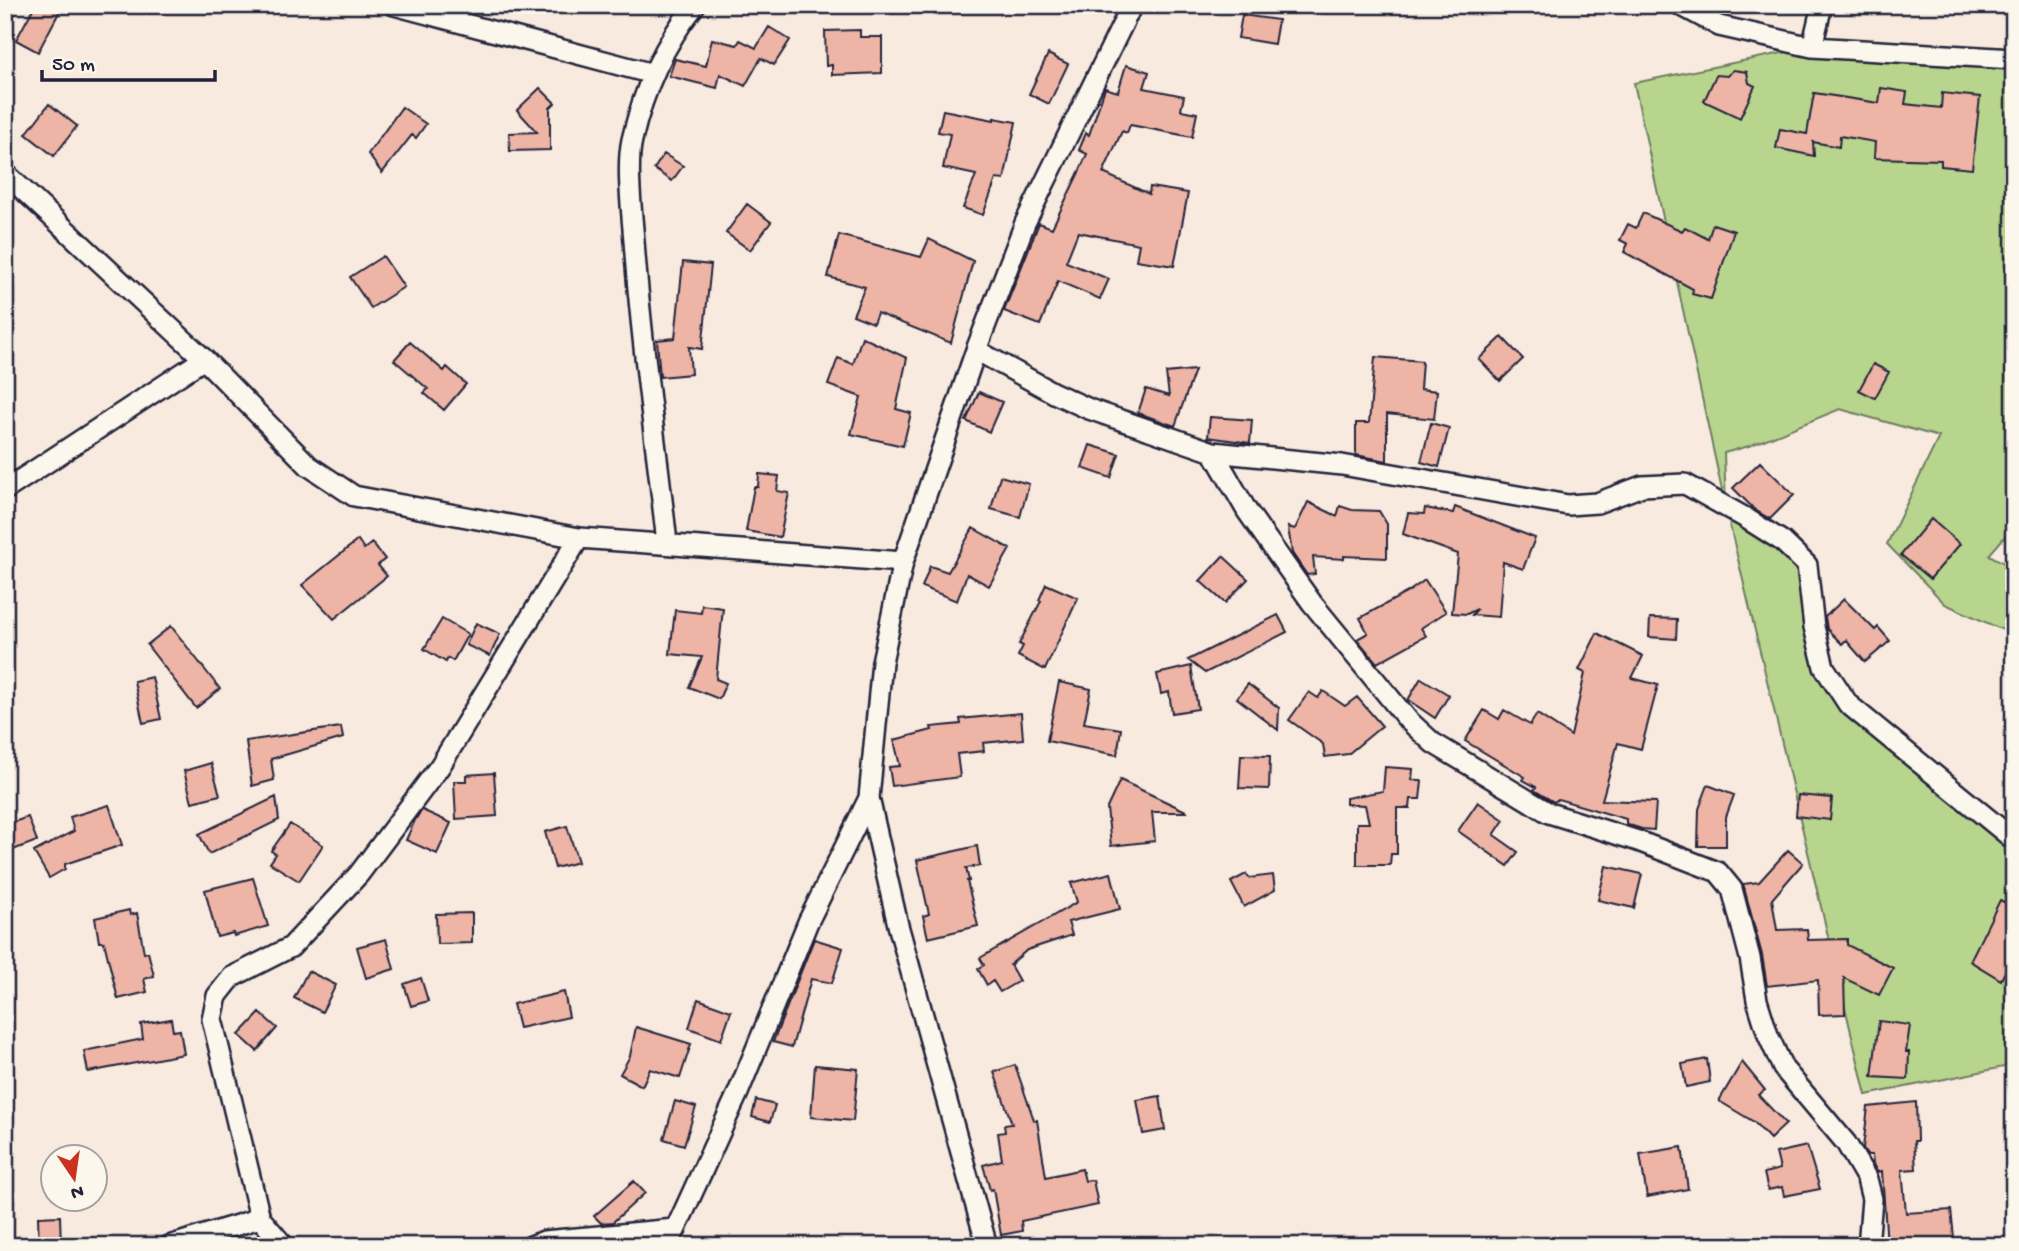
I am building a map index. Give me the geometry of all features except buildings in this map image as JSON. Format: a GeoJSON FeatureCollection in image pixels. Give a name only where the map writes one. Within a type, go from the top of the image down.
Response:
{"type":"FeatureCollection","features":[{"type":"Feature","properties":{"kind":"street"},"geometry":{"type":"LineString","coordinates":[[394,5],[653,74]]}},
{"type":"Feature","properties":{"kind":"street"},"geometry":{"type":"LineString","coordinates":[[667,543],[636,273],[631,142],[653,74],[683,20],[695,5]]}},
{"type":"Feature","properties":{"kind":"street"},"geometry":{"type":"LineString","coordinates":[[987,1246],[898,926],[869,798],[883,662],[903,562],[976,351],[1025,223],[1132,5]]}},
{"type":"Feature","properties":{"kind":"street"},"geometry":{"type":"LineString","coordinates":[[1680,5],[1718,26],[1812,47],[2014,59]]}},
{"type":"Feature","properties":{"kind":"street"},"geometry":{"type":"LineString","coordinates":[[1812,47],[1822,5]]}},
{"type":"Feature","properties":{"kind":"street"},"geometry":{"type":"LineString","coordinates":[[5,173],[204,359],[309,466],[354,496],[579,538],[903,562]]}},
{"type":"Feature","properties":{"kind":"street"},"geometry":{"type":"LineString","coordinates":[[976,351],[1089,409],[1213,452],[1342,465],[1568,505],[1597,503],[1642,486],[1685,484],[1782,541],[1807,565],[1814,627],[1824,667],[1848,704],[2014,840]]}},
{"type":"Feature","properties":{"kind":"street"},"geometry":{"type":"LineString","coordinates":[[5,489],[204,359]]}},
{"type":"Feature","properties":{"kind":"street"},"geometry":{"type":"LineString","coordinates":[[1213,452],[1247,511],[1312,603],[1408,720],[1433,743],[1549,813],[1638,841],[1718,872],[1732,889],[1750,958],[1757,1000],[1768,1035],[1783,1068],[1846,1143],[1867,1179],[1872,1199],[1868,1246]]}},
{"type":"Feature","properties":{"kind":"street"},"geometry":{"type":"LineString","coordinates":[[284,1246],[260,1218],[212,1019],[217,996],[232,977],[291,947],[359,874],[440,766],[579,538]]}},
{"type":"Feature","properties":{"kind":"street"},"geometry":{"type":"LineString","coordinates":[[531,1246],[544,1241],[672,1238],[738,1093],[808,922],[869,798]]}},
{"type":"Feature","properties":{"kind":"street"},"geometry":{"type":"LineString","coordinates":[[169,1246],[260,1218]]}},
{"type":"Feature","properties":{"kind":"green space"},"geometry":{"type":"Polygon","coordinates":[[[1812,47],[2014,59],[2014,526],[1989,555],[2014,568],[2014,635],[1945,604],[1887,544],[1939,437],[1840,409],[1749,446],[1724,453],[1726,509],[1634,83],[1812,47]]]}},
{"type":"Feature","properties":{"kind":"green space"},"geometry":{"type":"Polygon","coordinates":[[[1726,509],[1807,565],[1814,627],[1848,704],[2014,840],[2014,1065],[1866,1095],[1726,509]]]}}]}
